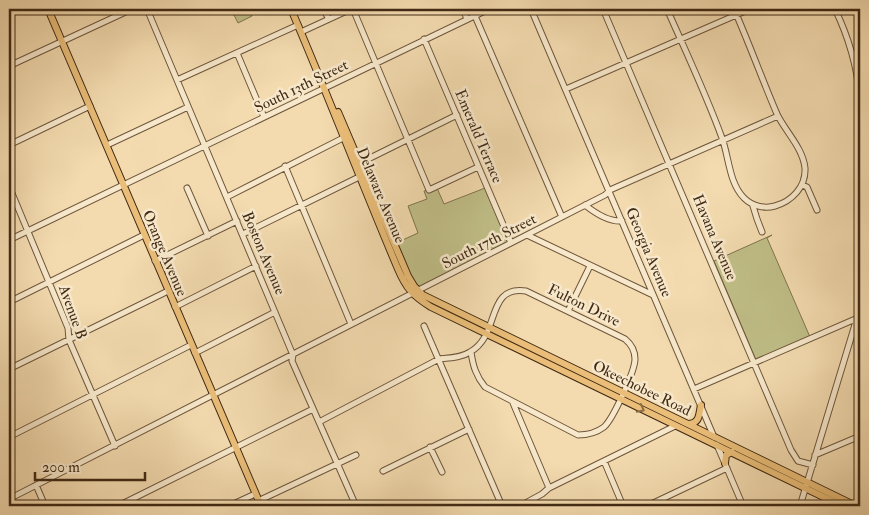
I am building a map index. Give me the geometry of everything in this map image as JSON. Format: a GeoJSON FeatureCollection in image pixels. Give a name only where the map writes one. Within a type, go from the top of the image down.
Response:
{"type":"FeatureCollection","features":[{"type":"Feature","properties":{"kind":"main road","name":"Orange Avenue"},"geometry":{"type":"LineString","coordinates":[[48,9],[260,504]]}},
{"type":"Feature","properties":{"kind":"main road","name":"Delaware Avenue"},"geometry":{"type":"LineString","coordinates":[[291,9],[331,103],[339,114],[359,177],[402,279],[416,293]]}},
{"type":"Feature","properties":{"kind":"main road","name":"Delaware Avenue"},"geometry":{"type":"LineString","coordinates":[[345,136],[360,163],[416,293]]}},
{"type":"Feature","properties":{"kind":"main road","name":"Okeechobee Road"},"geometry":{"type":"LineString","coordinates":[[416,293],[431,307],[489,331],[622,396],[688,424],[732,452],[807,486],[859,505]]}},
{"type":"Feature","properties":{"kind":"main road","name":"Okeechobee Road"},"geometry":{"type":"LineString","coordinates":[[622,396],[675,426],[716,442],[807,486],[842,506]]}},
{"type":"Feature","properties":{"kind":"main road"},"geometry":{"type":"LineString","coordinates":[[688,424],[698,420],[701,405]]}},
{"type":"Feature","properties":{"kind":"main road"},"geometry":{"type":"LineString","coordinates":[[726,466],[726,455],[732,452]]}},
{"type":"Feature","properties":{"kind":"street"},"geometry":{"type":"LineString","coordinates":[[9,66],[132,9]]}},
{"type":"Feature","properties":{"kind":"street","name":"Boston Avenue"},"geometry":{"type":"LineString","coordinates":[[147,9],[293,355],[292,360],[356,506]]}},
{"type":"Feature","properties":{"kind":"street"},"geometry":{"type":"LineString","coordinates":[[323,9],[329,19]]}},
{"type":"Feature","properties":{"kind":"street"},"geometry":{"type":"LineString","coordinates":[[301,32],[352,9],[429,190],[478,167]]}},
{"type":"Feature","properties":{"kind":"street"},"geometry":{"type":"LineString","coordinates":[[463,9],[467,19]]}},
{"type":"Feature","properties":{"kind":"street","name":"South 13th Street"},"geometry":{"type":"LineString","coordinates":[[9,240],[489,9]]}},
{"type":"Feature","properties":{"kind":"street","name":"Georgia Avenue"},"geometry":{"type":"LineString","coordinates":[[532,9],[743,506]]}},
{"type":"Feature","properties":{"kind":"street","name":"Havana Avenue"},"geometry":{"type":"LineString","coordinates":[[603,9],[794,455],[798,461],[813,465]]}},
{"type":"Feature","properties":{"kind":"street"},"geometry":{"type":"LineString","coordinates":[[667,9],[723,140],[737,189],[754,206],[770,207],[784,203],[796,194],[802,185],[805,168],[801,154],[778,116],[735,12]]}},
{"type":"Feature","properties":{"kind":"street"},"geometry":{"type":"LineString","coordinates":[[566,89],[680,39],[735,12],[750,9]]}},
{"type":"Feature","properties":{"kind":"street"},"geometry":{"type":"LineString","coordinates":[[834,9],[858,62],[860,98]]}},
{"type":"Feature","properties":{"kind":"street"},"geometry":{"type":"LineString","coordinates":[[475,16],[562,217]]}},
{"type":"Feature","properties":{"kind":"street"},"geometry":{"type":"LineString","coordinates":[[177,80],[298,25]]}},
{"type":"Feature","properties":{"kind":"street","name":"Emerald Terrace"},"geometry":{"type":"LineString","coordinates":[[424,39],[511,243]]}},
{"type":"Feature","properties":{"kind":"street"},"geometry":{"type":"LineString","coordinates":[[237,53],[264,117]]}},
{"type":"Feature","properties":{"kind":"street"},"geometry":{"type":"LineString","coordinates":[[9,145],[90,106]]}},
{"type":"Feature","properties":{"kind":"street"},"geometry":{"type":"LineString","coordinates":[[106,145],[188,107]]}},
{"type":"Feature","properties":{"kind":"street"},"geometry":{"type":"LineString","coordinates":[[360,163],[457,116]]}},
{"type":"Feature","properties":{"kind":"street","name":"South 17th Street"},"geometry":{"type":"LineString","coordinates":[[10,498],[351,324],[416,293],[606,195],[610,190],[778,116]]}},
{"type":"Feature","properties":{"kind":"street"},"geometry":{"type":"LineString","coordinates":[[227,196],[345,136]]}},
{"type":"Feature","properties":{"kind":"street"},"geometry":{"type":"LineString","coordinates":[[285,166],[351,324]]}},
{"type":"Feature","properties":{"kind":"street"},"geometry":{"type":"LineString","coordinates":[[243,234],[359,177]]}},
{"type":"Feature","properties":{"kind":"street"},"geometry":{"type":"LineString","coordinates":[[802,185],[807,187],[817,210]]}},
{"type":"Feature","properties":{"kind":"street","name":"Avenue B"},"geometry":{"type":"LineString","coordinates":[[9,186],[26,231],[68,328],[69,340],[115,446]]}},
{"type":"Feature","properties":{"kind":"street"},"geometry":{"type":"LineString","coordinates":[[187,188],[208,236]]}},
{"type":"Feature","properties":{"kind":"street"},"geometry":{"type":"LineString","coordinates":[[585,205],[592,211],[615,221],[622,221]]}},
{"type":"Feature","properties":{"kind":"street"},"geometry":{"type":"LineString","coordinates":[[754,206],[762,232]]}},
{"type":"Feature","properties":{"kind":"street"},"geometry":{"type":"LineString","coordinates":[[155,262],[238,222]]}},
{"type":"Feature","properties":{"kind":"street"},"geometry":{"type":"LineString","coordinates":[[9,302],[144,235]]}},
{"type":"Feature","properties":{"kind":"street"},"geometry":{"type":"LineString","coordinates":[[527,235],[653,295]]}},
{"type":"Feature","properties":{"kind":"street"},"geometry":{"type":"LineString","coordinates":[[175,307],[256,266]]}},
{"type":"Feature","properties":{"kind":"street"},"geometry":{"type":"LineString","coordinates":[[568,311],[590,266]]}},
{"type":"Feature","properties":{"kind":"street"},"geometry":{"type":"LineString","coordinates":[[9,369],[168,291]]}},
{"type":"Feature","properties":{"kind":"street","name":"Fulton Drive"},"geometry":{"type":"LineString","coordinates":[[489,331],[498,302],[504,294],[510,291],[526,291],[624,339],[630,344],[634,353],[635,366],[622,396],[608,424],[595,433],[578,435],[513,402]]}},
{"type":"Feature","properties":{"kind":"street"},"geometry":{"type":"LineString","coordinates":[[194,352],[275,312]]}},
{"type":"Feature","properties":{"kind":"street"},"geometry":{"type":"LineString","coordinates":[[694,389],[859,317]]}},
{"type":"Feature","properties":{"kind":"street"},"geometry":{"type":"LineString","coordinates":[[800,506],[859,317]]}},
{"type":"Feature","properties":{"kind":"street"},"geometry":{"type":"LineString","coordinates":[[424,326],[470,428],[502,506]]}},
{"type":"Feature","properties":{"kind":"street"},"geometry":{"type":"LineString","coordinates":[[319,422],[439,359],[457,357],[471,352],[489,331]]}},
{"type":"Feature","properties":{"kind":"street"},"geometry":{"type":"LineString","coordinates":[[9,437],[191,345]]}},
{"type":"Feature","properties":{"kind":"street"},"geometry":{"type":"LineString","coordinates":[[471,352],[473,366],[484,387],[513,402],[549,488]]}},
{"type":"Feature","properties":{"kind":"street"},"geometry":{"type":"LineString","coordinates":[[118,506],[313,409]]}},
{"type":"Feature","properties":{"kind":"street"},"geometry":{"type":"LineString","coordinates":[[520,506],[549,488],[675,426]]}},
{"type":"Feature","properties":{"kind":"street"},"geometry":{"type":"LineString","coordinates":[[383,470],[470,428]]}},
{"type":"Feature","properties":{"kind":"street"},"geometry":{"type":"LineString","coordinates":[[815,455],[860,436]]}},
{"type":"Feature","properties":{"kind":"street"},"geometry":{"type":"LineString","coordinates":[[430,447],[442,472]]}},
{"type":"Feature","properties":{"kind":"street"},"geometry":{"type":"LineString","coordinates":[[260,504],[356,455]]}},
{"type":"Feature","properties":{"kind":"street"},"geometry":{"type":"LineString","coordinates":[[604,462],[623,506]]}},
{"type":"Feature","properties":{"kind":"street"},"geometry":{"type":"LineString","coordinates":[[647,506],[726,466]]}},
{"type":"Feature","properties":{"kind":"street"},"geometry":{"type":"LineString","coordinates":[[36,485],[45,506]]}},
{"type":"Feature","properties":{"kind":"street"},"geometry":{"type":"LineString","coordinates":[[229,506],[256,494]]}},
{"type":"Feature","properties":{"kind":"shaded area"},"geometry":{"type":"Polygon","coordinates":[[[231,9],[249,9],[252,16],[238,23],[231,9]]]}},
{"type":"Feature","properties":{"kind":"shaded area"},"geometry":{"type":"Polygon","coordinates":[[[437,188],[444,204],[485,188],[509,242],[418,287],[413,282],[396,243],[418,233],[408,206],[427,199],[424,191],[437,188]]]}},
{"type":"Feature","properties":{"kind":"shaded area"},"geometry":{"type":"Polygon","coordinates":[[[772,235],[767,238],[810,337],[756,360],[714,261],[772,235]]]}}]}
